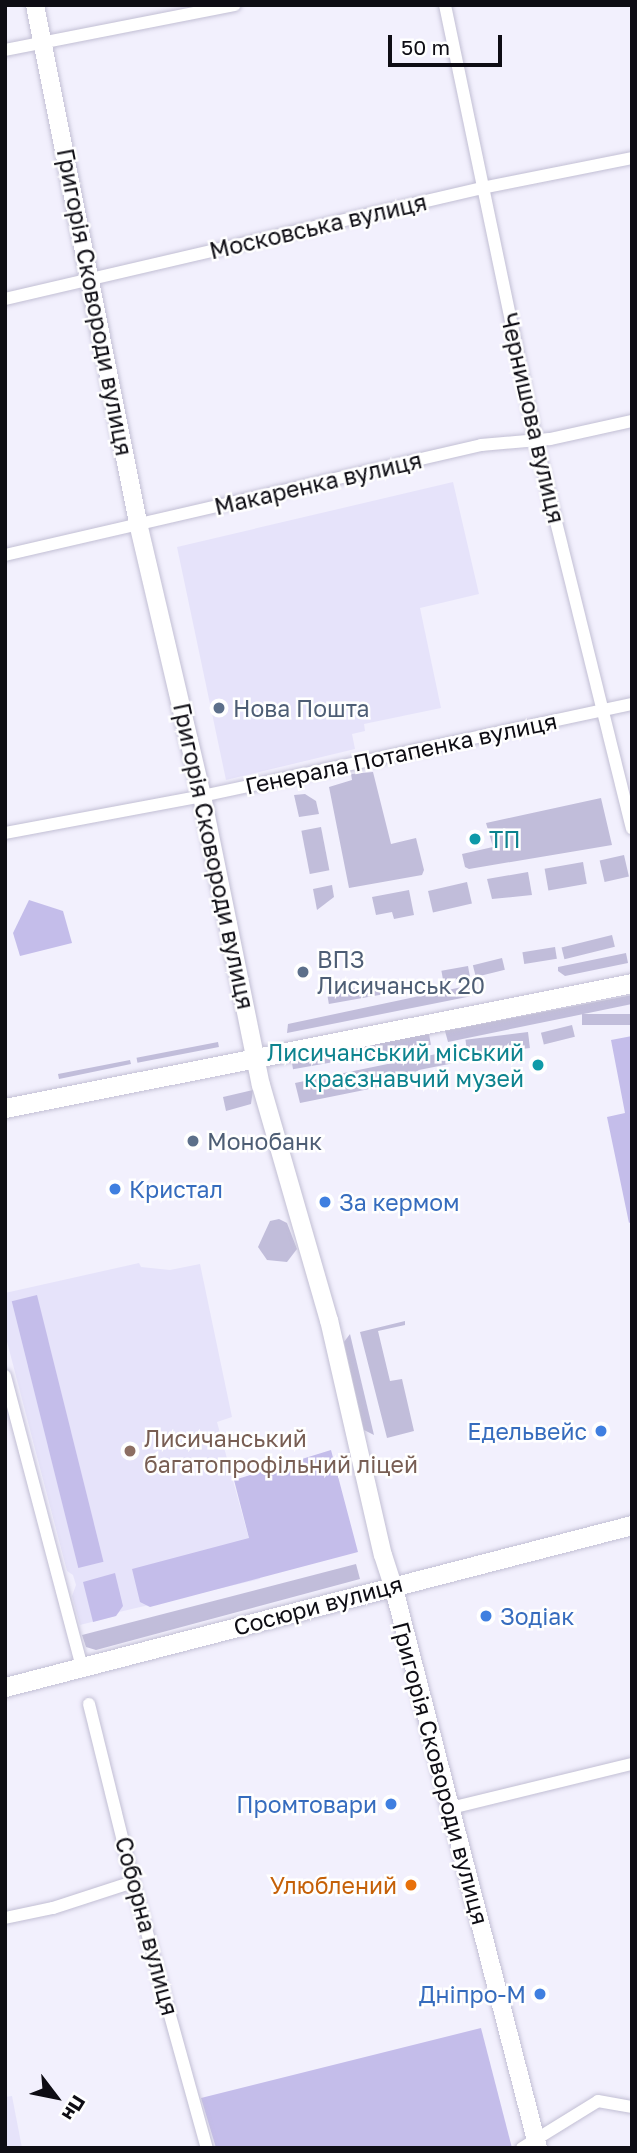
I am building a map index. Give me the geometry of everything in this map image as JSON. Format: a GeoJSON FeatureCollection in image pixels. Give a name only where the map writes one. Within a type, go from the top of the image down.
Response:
{"type":"FeatureCollection","features":[{"type":"Feature","properties":{"kind":"main road"},"geometry":{"type":"LineString","coordinates":[[5,1108],[632,982]]}},
{"type":"Feature","properties":{"kind":"main road","name":"Сосюри вулиця"},"geometry":{"type":"LineString","coordinates":[[5,1687],[632,1525]]}},
{"type":"Feature","properties":{"kind":"street","name":"Григорія Сковороди вулиця"},"geometry":{"type":"LineString","coordinates":[[35,5],[138,523],[202,796],[261,1085],[328,1320],[383,1555],[451,1808],[532,2146]]}},
{"type":"Feature","properties":{"kind":"street"},"geometry":{"type":"LineString","coordinates":[[5,50],[235,5]]}},
{"type":"Feature","properties":{"kind":"street","name":"Чернишова вулиця"},"geometry":{"type":"LineString","coordinates":[[445,5],[537,441],[632,828]]}},
{"type":"Feature","properties":{"kind":"street","name":"Московська вулиця"},"geometry":{"type":"LineString","coordinates":[[5,299],[482,188],[632,158]]}},
{"type":"Feature","properties":{"kind":"street","name":"Макаренка вулиця"},"geometry":{"type":"LineString","coordinates":[[5,555],[481,446],[537,441],[632,421]]}},
{"type":"Feature","properties":{"kind":"street","name":"Генерала Потапенка вулиця"},"geometry":{"type":"LineString","coordinates":[[5,833],[202,796],[632,704]]}},
{"type":"Feature","properties":{"kind":"street"},"geometry":{"type":"LineString","coordinates":[[5,1376],[82,1667]]}},
{"type":"Feature","properties":{"kind":"street","name":"Соборна вулиця"},"geometry":{"type":"LineString","coordinates":[[89,1704],[133,1882],[207,2148]]}},
{"type":"Feature","properties":{"kind":"street"},"geometry":{"type":"LineString","coordinates":[[451,1808],[632,1764]]}},
{"type":"Feature","properties":{"kind":"street"},"geometry":{"type":"LineString","coordinates":[[5,1919],[53,1908],[133,1882]]}},
{"type":"Feature","properties":{"kind":"street"},"geometry":{"type":"LineString","coordinates":[[532,2146],[598,2101],[632,2106]]}},
{"type":"Feature","properties":{"kind":"shaded area"},"geometry":{"type":"Polygon","coordinates":[[[453,482],[479,594],[420,608],[441,708],[364,724],[365,731],[352,734],[355,749],[226,780],[177,547],[453,482]]]}},
{"type":"Feature","properties":{"kind":"shaded area"},"geometry":{"type":"Polygon","coordinates":[[[373,772],[391,844],[416,838],[424,870],[422,875],[349,888],[329,787],[352,780],[351,774],[373,772]]]}},
{"type":"Feature","properties":{"kind":"shaded area"},"geometry":{"type":"Polygon","coordinates":[[[305,794],[316,801],[319,814],[299,817],[294,795],[305,794]]]}},
{"type":"Feature","properties":{"kind":"shaded area"},"geometry":{"type":"Polygon","coordinates":[[[601,798],[612,845],[469,869],[465,867],[462,854],[493,847],[486,823],[601,798]]]}},
{"type":"Feature","properties":{"kind":"shaded area"},"geometry":{"type":"Polygon","coordinates":[[[321,827],[329,870],[310,874],[301,831],[321,827]]]}},
{"type":"Feature","properties":{"kind":"shaded area"},"geometry":{"type":"Polygon","coordinates":[[[624,855],[629,876],[605,882],[600,861],[624,855]]]}},
{"type":"Feature","properties":{"kind":"shaded area"},"geometry":{"type":"Polygon","coordinates":[[[583,862],[587,884],[548,890],[545,869],[583,862]]]}},
{"type":"Feature","properties":{"kind":"shaded area"},"geometry":{"type":"Polygon","coordinates":[[[528,872],[532,895],[492,899],[487,879],[528,872]]]}},
{"type":"Feature","properties":{"kind":"shaded area"},"geometry":{"type":"Polygon","coordinates":[[[467,882],[472,903],[433,912],[428,891],[467,882]]]}},
{"type":"Feature","properties":{"kind":"shaded area"},"geometry":{"type":"Polygon","coordinates":[[[332,885],[334,897],[317,910],[313,889],[332,885]]]}},
{"type":"Feature","properties":{"kind":"shaded area"},"geometry":{"type":"Polygon","coordinates":[[[409,890],[414,915],[394,919],[392,912],[376,915],[372,897],[409,890]]]}},
{"type":"Feature","properties":{"kind":"shaded area"},"geometry":{"type":"Polygon","coordinates":[[[29,900],[63,911],[72,943],[20,956],[13,933],[29,900]]]}},
{"type":"Feature","properties":{"kind":"shaded area"},"geometry":{"type":"Polygon","coordinates":[[[612,935],[615,947],[564,959],[562,948],[612,935]]]}},
{"type":"Feature","properties":{"kind":"shaded area"},"geometry":{"type":"Polygon","coordinates":[[[555,947],[557,959],[524,964],[522,952],[555,947]]]}},
{"type":"Feature","properties":{"kind":"shaded area"},"geometry":{"type":"Polygon","coordinates":[[[626,953],[628,963],[565,976],[558,971],[558,967],[626,953]]]}},
{"type":"Feature","properties":{"kind":"shaded area"},"geometry":{"type":"Polygon","coordinates":[[[502,958],[505,970],[476,977],[473,965],[502,958]]]}},
{"type":"Feature","properties":{"kind":"shaded area"},"geometry":{"type":"Polygon","coordinates":[[[468,966],[470,977],[443,982],[441,971],[468,966]]]}},
{"type":"Feature","properties":{"kind":"shaded area"},"geometry":{"type":"Polygon","coordinates":[[[390,982],[392,993],[329,1004],[327,993],[390,982]]]}},
{"type":"Feature","properties":{"kind":"shaded area"},"geometry":{"type":"Polygon","coordinates":[[[476,984],[472,996],[287,1033],[288,1024],[476,984]]]}},
{"type":"Feature","properties":{"kind":"shaded area"},"geometry":{"type":"Polygon","coordinates":[[[632,995],[632,1004],[448,1042],[445,1031],[632,995]]]}},
{"type":"Feature","properties":{"kind":"shaded area"},"geometry":{"type":"Polygon","coordinates":[[[582,1014],[632,1014],[632,1025],[582,1025],[582,1014]]]}},
{"type":"Feature","properties":{"kind":"shaded area"},"geometry":{"type":"Polygon","coordinates":[[[572,1025],[575,1037],[544,1044],[541,1033],[572,1025]]]}},
{"type":"Feature","properties":{"kind":"shaded area"},"geometry":{"type":"Polygon","coordinates":[[[528,1032],[530,1048],[467,1056],[465,1040],[528,1032]]]}},
{"type":"Feature","properties":{"kind":"shaded area"},"geometry":{"type":"Polygon","coordinates":[[[429,1034],[431,1045],[293,1069],[291,1058],[429,1034]]]}},
{"type":"Feature","properties":{"kind":"shaded area"},"geometry":{"type":"Polygon","coordinates":[[[632,1036],[632,1221],[629,1223],[607,1117],[625,1113],[611,1040],[632,1036]]]}},
{"type":"Feature","properties":{"kind":"shaded area"},"geometry":{"type":"Polygon","coordinates":[[[218,1042],[219,1047],[137,1063],[137,1058],[218,1042]]]}},
{"type":"Feature","properties":{"kind":"shaded area"},"geometry":{"type":"Polygon","coordinates":[[[451,1051],[454,1063],[419,1070],[399,1083],[300,1103],[295,1083],[451,1051]]]}},
{"type":"Feature","properties":{"kind":"shaded area"},"geometry":{"type":"Polygon","coordinates":[[[130,1060],[131,1064],[59,1079],[58,1074],[130,1060]]]}},
{"type":"Feature","properties":{"kind":"shaded area"},"geometry":{"type":"Polygon","coordinates":[[[253,1090],[251,1104],[226,1111],[223,1097],[253,1090]]]}},
{"type":"Feature","properties":{"kind":"shaded area"},"geometry":{"type":"Polygon","coordinates":[[[279,1219],[287,1223],[297,1249],[287,1262],[267,1260],[258,1247],[270,1221],[279,1219]]]}},
{"type":"Feature","properties":{"kind":"shaded area","name":"Лисичанський багатопрофільний ліцей"},"geometry":{"type":"Polygon","coordinates":[[[139,1263],[141,1267],[170,1270],[200,1264],[232,1417],[217,1422],[260,1579],[119,1612],[116,1616],[80,1625],[72,1596],[76,1585],[73,1575],[67,1571],[5,1334],[5,1293],[139,1263]]]}},
{"type":"Feature","properties":{"kind":"shaded area"},"geometry":{"type":"Polygon","coordinates":[[[37,1295],[104,1562],[78,1568],[12,1301],[37,1295]]]}},
{"type":"Feature","properties":{"kind":"shaded area"},"geometry":{"type":"Polygon","coordinates":[[[405,1321],[405,1325],[378,1331],[390,1381],[402,1379],[414,1431],[387,1438],[360,1332],[405,1321]]]}},
{"type":"Feature","properties":{"kind":"shaded area"},"geometry":{"type":"Polygon","coordinates":[[[350,1334],[374,1435],[364,1430],[344,1342],[350,1334]]]}},
{"type":"Feature","properties":{"kind":"shaded area"},"geometry":{"type":"Polygon","coordinates":[[[331,1450],[358,1552],[150,1607],[140,1602],[132,1569],[249,1538],[234,1480],[331,1450]]]}},
{"type":"Feature","properties":{"kind":"shaded area"},"geometry":{"type":"Polygon","coordinates":[[[356,1564],[360,1579],[96,1650],[86,1647],[82,1635],[356,1564]]]}},
{"type":"Feature","properties":{"kind":"shaded area"},"geometry":{"type":"Polygon","coordinates":[[[115,1573],[123,1606],[116,1616],[93,1622],[83,1582],[115,1573]]]}},
{"type":"Feature","properties":{"kind":"shaded area"},"geometry":{"type":"Polygon","coordinates":[[[481,2028],[512,2148],[216,2148],[201,2098],[481,2028]]]}},
{"type":"Feature","properties":{"kind":"shaded area"},"geometry":{"type":"Polygon","coordinates":[[[12,2096],[22,2148],[5,2148],[5,2097],[12,2096]]]}},
{"type":"Feature","properties":{"kind":"place","name":"Нова Пошта"},"geometry":{"type":"Point","coordinates":[219,708]}},
{"type":"Feature","properties":{"kind":"place","name":"ТП"},"geometry":{"type":"Point","coordinates":[475,839]}},
{"type":"Feature","properties":{"kind":"place","name":"ВПЗ Лисичанськ 20"},"geometry":{"type":"Point","coordinates":[303,972]}},
{"type":"Feature","properties":{"kind":"place","name":"Лисичанський міський краєзнавчий музей"},"geometry":{"type":"Point","coordinates":[538,1065]}},
{"type":"Feature","properties":{"kind":"place","name":"Монобанк"},"geometry":{"type":"Point","coordinates":[193,1141]}},
{"type":"Feature","properties":{"kind":"place","name":"Кристал"},"geometry":{"type":"Point","coordinates":[115,1189]}},
{"type":"Feature","properties":{"kind":"place","name":"За кермом"},"geometry":{"type":"Point","coordinates":[325,1202]}},
{"type":"Feature","properties":{"kind":"place","name":"Едельвейс"},"geometry":{"type":"Point","coordinates":[601,1431]}},
{"type":"Feature","properties":{"kind":"place","name":"Лисичанський багатопрофільний ліцей"},"geometry":{"type":"Point","coordinates":[130,1451]}},
{"type":"Feature","properties":{"kind":"place","name":"Зодіак"},"geometry":{"type":"Point","coordinates":[486,1616]}},
{"type":"Feature","properties":{"kind":"place","name":"Промтовари"},"geometry":{"type":"Point","coordinates":[391,1804]}},
{"type":"Feature","properties":{"kind":"place","name":"Улюблений"},"geometry":{"type":"Point","coordinates":[411,1885]}},
{"type":"Feature","properties":{"kind":"place","name":"Днiпро-М"},"geometry":{"type":"Point","coordinates":[540,1994]}}]}
